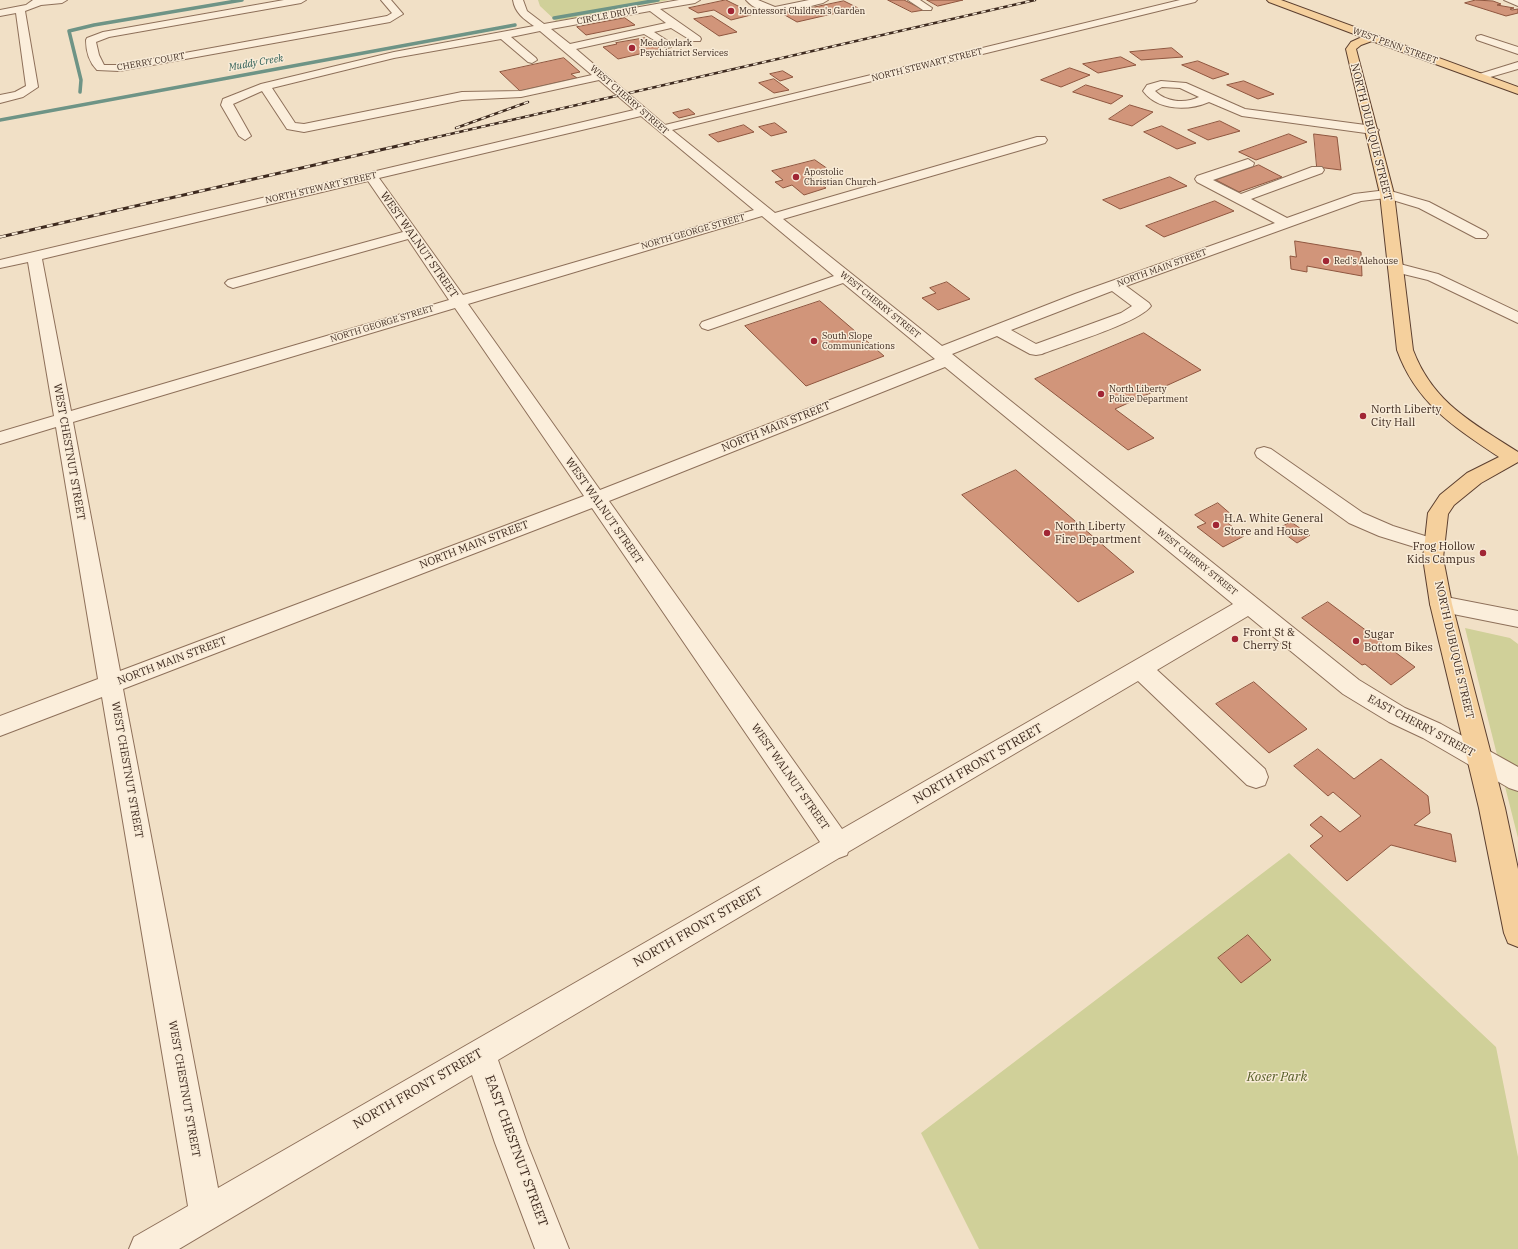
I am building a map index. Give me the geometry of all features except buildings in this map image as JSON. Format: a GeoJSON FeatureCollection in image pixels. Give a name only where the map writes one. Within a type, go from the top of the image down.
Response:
{"type":"FeatureCollection","features":[{"type":"Feature","properties":{"kind":"main road","name":"WEST PENN STREET"},"geometry":{"type":"LineString","coordinates":[[1272,0],[1518,91]]}},
{"type":"Feature","properties":{"kind":"main road","name":"NORTH DUBUQUE STREET"},"geometry":{"type":"LineString","coordinates":[[1372,37],[1358,42],[1353,45],[1351,49],[1373,130],[1387,194],[1405,350],[1409,365],[1418,381],[1438,403],[1452,415],[1516,457]]}},
{"type":"Feature","properties":{"kind":"main road","name":"NORTH DUBUQUE STREET"},"geometry":{"type":"LineString","coordinates":[[1516,457],[1474,478],[1447,500],[1438,513],[1433,558],[1441,604],[1492,808],[1518,933]]}},
{"type":"Feature","properties":{"kind":"street"},"geometry":{"type":"LineString","coordinates":[[0,12],[34,5],[38,1],[62,0]]}},
{"type":"Feature","properties":{"kind":"street","name":"CHERRY COURT"},"geometry":{"type":"LineString","coordinates":[[301,0],[107,34],[91,40],[91,44],[98,65],[101,68],[119,68],[390,19],[398,14],[386,0]]}},
{"type":"Feature","properties":{"kind":"street","name":"WEST CHERRY STREET"},"geometry":{"type":"LineString","coordinates":[[518,0],[519,7],[524,13],[568,48],[663,129],[1250,604]]}},
{"type":"Feature","properties":{"kind":"street","name":"CIRCLE DRIVE"},"geometry":{"type":"LineString","coordinates":[[245,136],[227,105],[227,102],[234,97],[265,86],[394,55],[695,0]]}},
{"type":"Feature","properties":{"kind":"street"},"geometry":{"type":"LineString","coordinates":[[753,0],[765,8],[775,10],[823,0]]}},
{"type":"Feature","properties":{"kind":"street"},"geometry":{"type":"LineString","coordinates":[[912,0],[927,8]]}},
{"type":"Feature","properties":{"kind":"street","name":"NORTH STEWART STREET"},"geometry":{"type":"LineString","coordinates":[[663,129],[1192,0]]}},
{"type":"Feature","properties":{"kind":"street"},"geometry":{"type":"LineString","coordinates":[[1509,0],[1518,3]]}},
{"type":"Feature","properties":{"kind":"street"},"geometry":{"type":"LineString","coordinates":[[652,8],[673,23],[672,24],[696,39]]}},
{"type":"Feature","properties":{"kind":"street"},"geometry":{"type":"LineString","coordinates":[[0,99],[19,95],[32,87],[20,9]]}},
{"type":"Feature","properties":{"kind":"street"},"geometry":{"type":"LineString","coordinates":[[568,48],[672,24]]}},
{"type":"Feature","properties":{"kind":"street"},"geometry":{"type":"LineString","coordinates":[[646,31],[667,45]]}},
{"type":"Feature","properties":{"kind":"street"},"geometry":{"type":"LineString","coordinates":[[503,35],[532,60]]}},
{"type":"Feature","properties":{"kind":"street"},"geometry":{"type":"LineString","coordinates":[[1481,38],[1518,51]]}},
{"type":"Feature","properties":{"kind":"street"},"geometry":{"type":"LineString","coordinates":[[1480,78],[1518,65]]}},
{"type":"Feature","properties":{"kind":"street"},"geometry":{"type":"LineString","coordinates":[[265,86],[291,126],[304,128],[462,96],[521,94],[601,76]]}},
{"type":"Feature","properties":{"kind":"street"},"geometry":{"type":"LineString","coordinates":[[1205,96],[1242,112],[1373,130]]}},
{"type":"Feature","properties":{"kind":"street","name":"NORTH STEWART STREET"},"geometry":{"type":"LineString","coordinates":[[0,264],[643,112]]}},
{"type":"Feature","properties":{"kind":"street","name":"NORTH GEORGE STREET"},"geometry":{"type":"LineString","coordinates":[[0,438],[458,302],[768,214],[1041,140]]}},
{"type":"Feature","properties":{"kind":"street"},"geometry":{"type":"LineString","coordinates":[[1248,163],[1202,179],[1286,223]]}},
{"type":"Feature","properties":{"kind":"street"},"geometry":{"type":"LineString","coordinates":[[1239,199],[1317,170]]}},
{"type":"Feature","properties":{"kind":"street","name":"WEST WALNUT STREET"},"geometry":{"type":"LineString","coordinates":[[371,176],[838,846]]}},
{"type":"Feature","properties":{"kind":"street"},"geometry":{"type":"LineString","coordinates":[[1387,194],[1424,205],[1481,235]]}},
{"type":"Feature","properties":{"kind":"street","name":"NORTH MAIN STREET"},"geometry":{"type":"LineString","coordinates":[[0,726],[596,499],[943,357],[999,330],[1114,285],[1359,197],[1387,194]]}},
{"type":"Feature","properties":{"kind":"street"},"geometry":{"type":"LineString","coordinates":[[232,283],[412,234]]}},
{"type":"Feature","properties":{"kind":"street","name":"WEST CHESTNUT STREET"},"geometry":{"type":"LineString","coordinates":[[34,256],[206,1214]]}},
{"type":"Feature","properties":{"kind":"street"},"geometry":{"type":"LineString","coordinates":[[1396,268],[1434,277],[1518,318]]}},
{"type":"Feature","properties":{"kind":"street"},"geometry":{"type":"LineString","coordinates":[[708,325],[846,277]]}},
{"type":"Feature","properties":{"kind":"street"},"geometry":{"type":"LineString","coordinates":[[999,330],[1022,344],[1036,350],[1127,316],[1143,306],[1114,285]]}},
{"type":"Feature","properties":{"kind":"street"},"geometry":{"type":"LineString","coordinates":[[1264,453],[1356,518],[1386,531],[1434,546]]}},
{"type":"Feature","properties":{"kind":"street","name":"NORTH FRONT STREET"},"geometry":{"type":"LineString","coordinates":[[146,1249],[1250,604]]}},
{"type":"Feature","properties":{"kind":"street","name":"EAST CHERRY STREET"},"geometry":{"type":"LineString","coordinates":[[1250,604],[1350,687],[1397,715],[1432,731],[1518,780]]}},
{"type":"Feature","properties":{"kind":"street"},"geometry":{"type":"LineString","coordinates":[[1441,604],[1518,618]]}},
{"type":"Feature","properties":{"kind":"street"},"geometry":{"type":"LineString","coordinates":[[1140,668],[1256,777]]}},
{"type":"Feature","properties":{"kind":"street","name":"EAST CHESTNUT STREET"},"geometry":{"type":"LineString","coordinates":[[480,1053],[511,1143],[552,1249]]}},
{"type":"Feature","properties":{"kind":"green space"},"geometry":{"type":"Polygon","coordinates":[[[538,0],[669,0],[556,21],[540,6],[538,0]]]}},
{"type":"Feature","properties":{"kind":"green space"},"geometry":{"type":"Polygon","coordinates":[[[1465,628],[1510,638],[1518,644],[1518,838],[1465,628]]]}},
{"type":"Feature","properties":{"kind":"green space","name":"Koser Park"},"geometry":{"type":"Polygon","coordinates":[[[1289,853],[1496,1047],[1518,1157],[1518,1249],[979,1249],[921,1133],[1289,853]]]}},
{"type":"Feature","properties":{"kind":"waterway"},"geometry":{"type":"LineString","coordinates":[[80,92],[81,80],[69,31],[94,25],[242,0]]}},
{"type":"Feature","properties":{"kind":"waterway","name":"Muddy Creek"},"geometry":{"type":"LineString","coordinates":[[554,18],[658,0]]}},
{"type":"Feature","properties":{"kind":"waterway","name":"Muddy Creek"},"geometry":{"type":"LineString","coordinates":[[0,120],[515,25]]}},
{"type":"Feature","properties":{"kind":"railway"},"geometry":{"type":"LineString","coordinates":[[411,143],[1035,0]]}},
{"type":"Feature","properties":{"kind":"railway"},"geometry":{"type":"LineString","coordinates":[[456,128],[528,102]]}},
{"type":"Feature","properties":{"kind":"railway"},"geometry":{"type":"LineString","coordinates":[[0,237],[415,142]]}},
{"type":"Feature","properties":{"kind":"place","name":"Montessori Children's Garden"},"geometry":{"type":"Point","coordinates":[731,11]}},
{"type":"Feature","properties":{"kind":"place","name":"Meadowlark Psychiatrict Services"},"geometry":{"type":"Point","coordinates":[632,48]}},
{"type":"Feature","properties":{"kind":"place","name":"Apostolic Christian Church"},"geometry":{"type":"Point","coordinates":[796,177]}},
{"type":"Feature","properties":{"kind":"place","name":"Red's Alehouse"},"geometry":{"type":"Point","coordinates":[1326,261]}},
{"type":"Feature","properties":{"kind":"place","name":"South Slope Communications"},"geometry":{"type":"Point","coordinates":[814,341]}},
{"type":"Feature","properties":{"kind":"place","name":"North Liberty Police Department"},"geometry":{"type":"Point","coordinates":[1101,394]}},
{"type":"Feature","properties":{"kind":"place","name":"North Liberty City Hall"},"geometry":{"type":"Point","coordinates":[1363,416]}},
{"type":"Feature","properties":{"kind":"place","name":"H.A. White General Store and House"},"geometry":{"type":"Point","coordinates":[1216,525]}},
{"type":"Feature","properties":{"kind":"place","name":"North Liberty Fire Department"},"geometry":{"type":"Point","coordinates":[1047,533]}},
{"type":"Feature","properties":{"kind":"place","name":"Frog Hollow Kids Campus"},"geometry":{"type":"Point","coordinates":[1483,553]}},
{"type":"Feature","properties":{"kind":"place","name":"Front St & Cherry St"},"geometry":{"type":"Point","coordinates":[1235,639]}},
{"type":"Feature","properties":{"kind":"place","name":"Sugar Bottom Bikes"},"geometry":{"type":"Point","coordinates":[1356,641]}}]}
